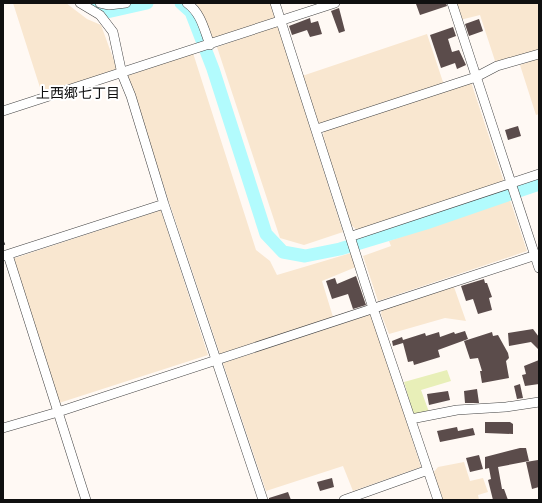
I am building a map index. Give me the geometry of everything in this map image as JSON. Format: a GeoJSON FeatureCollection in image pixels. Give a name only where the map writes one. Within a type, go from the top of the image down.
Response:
{"type":"FeatureCollection","features":[{"type":"Feature","properties":{"kind":"street"},"geometry":{"type":"LineString","coordinates":[[80,3],[100,15],[113,32],[122,74],[131,96],[164,204],[263,500]]}},
{"type":"Feature","properties":{"kind":"street"},"geometry":{"type":"LineString","coordinates":[[100,3],[109,5],[126,3]]}},
{"type":"Feature","properties":{"kind":"street"},"geometry":{"type":"LineString","coordinates":[[187,3],[195,9],[201,19],[210,45]]}},
{"type":"Feature","properties":{"kind":"street"},"geometry":{"type":"LineString","coordinates":[[276,3],[356,249],[373,308],[438,500]]}},
{"type":"Feature","properties":{"kind":"street"},"geometry":{"type":"LineString","coordinates":[[3,111],[122,74],[335,3]]}},
{"type":"Feature","properties":{"kind":"street"},"geometry":{"type":"LineString","coordinates":[[452,3],[515,198],[537,254],[539,268]]}},
{"type":"Feature","properties":{"kind":"street"},"geometry":{"type":"LineString","coordinates":[[317,129],[476,77],[497,66],[539,54]]}},
{"type":"Feature","properties":{"kind":"street"},"geometry":{"type":"LineString","coordinates":[[352,238],[511,185],[539,174]]}},
{"type":"Feature","properties":{"kind":"street"},"geometry":{"type":"LineString","coordinates":[[86,500],[5,256],[164,204]]}},
{"type":"Feature","properties":{"kind":"street"},"geometry":{"type":"LineString","coordinates":[[3,428],[58,412],[537,254]]}},
{"type":"Feature","properties":{"kind":"street"},"geometry":{"type":"LineString","coordinates":[[410,419],[457,410],[506,407],[539,402]]}},
{"type":"Feature","properties":{"kind":"street"},"geometry":{"type":"LineString","coordinates":[[344,500],[428,470]]}},
{"type":"Feature","properties":{"kind":"shaded area"},"geometry":{"type":"Polygon","coordinates":[[[13,3],[66,3],[87,19],[101,25],[117,69],[43,97],[13,3]]]}},
{"type":"Feature","properties":{"kind":"shaded area"},"geometry":{"type":"Polygon","coordinates":[[[196,3],[272,3],[277,18],[211,40],[202,14],[196,3]]]}},
{"type":"Feature","properties":{"kind":"shaded area"},"geometry":{"type":"Polygon","coordinates":[[[455,3],[538,3],[539,52],[496,64],[480,15],[460,20],[455,3]]]}},
{"type":"Feature","properties":{"kind":"shaded area"},"geometry":{"type":"Polygon","coordinates":[[[278,26],[343,232],[304,245],[280,238],[217,47],[278,26]]]}},
{"type":"Feature","properties":{"kind":"shaded area"},"geometry":{"type":"Polygon","coordinates":[[[427,34],[444,85],[319,125],[302,76],[427,34]]]}},
{"type":"Feature","properties":{"kind":"shaded area"},"geometry":{"type":"Polygon","coordinates":[[[193,53],[256,250],[270,261],[277,275],[351,253],[356,267],[322,281],[333,317],[220,354],[127,76],[193,53]]]}},
{"type":"Feature","properties":{"kind":"shaded area"},"geometry":{"type":"Polygon","coordinates":[[[539,58],[539,114],[536,115],[520,65],[539,58]]]}},
{"type":"Feature","properties":{"kind":"shaded area"},"geometry":{"type":"Polygon","coordinates":[[[471,82],[504,182],[357,230],[351,225],[323,137],[324,131],[471,82]]]}},
{"type":"Feature","properties":{"kind":"shaded area"},"geometry":{"type":"Polygon","coordinates":[[[510,200],[527,251],[378,301],[363,256],[391,246],[389,241],[510,200]]]}},
{"type":"Feature","properties":{"kind":"shaded area"},"geometry":{"type":"Polygon","coordinates":[[[161,210],[208,355],[59,403],[12,259],[161,210]]]}},
{"type":"Feature","properties":{"kind":"shaded area"},"geometry":{"type":"Polygon","coordinates":[[[454,287],[466,321],[445,318],[389,334],[381,314],[382,309],[454,287]]]}},
{"type":"Feature","properties":{"kind":"shaded area"},"geometry":{"type":"Polygon","coordinates":[[[372,314],[421,467],[353,491],[343,466],[266,491],[223,363],[372,314]]]}},
{"type":"Feature","properties":{"kind":"shaded area"},"geometry":{"type":"Polygon","coordinates":[[[464,462],[470,481],[483,478],[488,492],[478,495],[479,500],[442,500],[433,473],[438,467],[464,462]]]}},
{"type":"Feature","properties":{"kind":"green space"},"geometry":{"type":"Polygon","coordinates":[[[447,370],[451,381],[421,390],[429,412],[414,416],[404,382],[447,370]]]}},
{"type":"Feature","properties":{"kind":"building"},"geometry":{"type":"Polygon","coordinates":[[[446,3],[447,6],[420,15],[416,4],[446,3]]]}},
{"type":"Feature","properties":{"kind":"building"},"geometry":{"type":"Polygon","coordinates":[[[339,8],[345,31],[339,33],[331,11],[339,8]]]}},
{"type":"Feature","properties":{"kind":"building"},"geometry":{"type":"Polygon","coordinates":[[[310,18],[311,23],[318,21],[322,34],[310,37],[307,30],[292,35],[289,26],[310,18]]]}},
{"type":"Feature","properties":{"kind":"building"},"geometry":{"type":"Polygon","coordinates":[[[479,19],[483,31],[469,36],[465,24],[479,19]]]}},
{"type":"Feature","properties":{"kind":"building"},"geometry":{"type":"Polygon","coordinates":[[[453,27],[456,36],[448,39],[452,52],[459,50],[466,65],[457,69],[455,63],[441,68],[430,35],[453,27]]]}},
{"type":"Feature","properties":{"kind":"building"},"geometry":{"type":"Polygon","coordinates":[[[518,126],[521,136],[508,140],[505,130],[518,126]]]}},
{"type":"Feature","properties":{"kind":"building"},"geometry":{"type":"Polygon","coordinates":[[[356,276],[366,305],[353,309],[348,294],[332,299],[326,281],[335,278],[337,284],[356,276]]]}},
{"type":"Feature","properties":{"kind":"building"},"geometry":{"type":"Polygon","coordinates":[[[484,279],[492,297],[489,298],[492,310],[478,314],[473,299],[466,301],[461,286],[484,279]]]}},
{"type":"Feature","properties":{"kind":"building"},"geometry":{"type":"Polygon","coordinates":[[[533,329],[539,337],[539,350],[531,342],[509,346],[508,333],[533,329]]]}},
{"type":"Feature","properties":{"kind":"building"},"geometry":{"type":"Polygon","coordinates":[[[465,331],[468,339],[438,350],[440,357],[414,365],[413,361],[408,362],[403,343],[393,346],[392,341],[402,337],[403,340],[425,333],[426,336],[439,332],[440,337],[454,332],[455,334],[465,331]]]}},
{"type":"Feature","properties":{"kind":"building"},"geometry":{"type":"Polygon","coordinates":[[[492,332],[493,336],[498,335],[508,353],[509,358],[506,361],[509,378],[482,383],[480,371],[482,371],[478,358],[470,359],[464,341],[492,332]]]}},
{"type":"Feature","properties":{"kind":"building"},"geometry":{"type":"Polygon","coordinates":[[[539,360],[539,384],[525,386],[522,375],[526,374],[524,366],[539,360]]]}},
{"type":"Feature","properties":{"kind":"building"},"geometry":{"type":"Polygon","coordinates":[[[520,384],[523,398],[517,399],[514,386],[520,384]]]}},
{"type":"Feature","properties":{"kind":"building"},"geometry":{"type":"Polygon","coordinates":[[[477,389],[479,403],[465,403],[464,391],[477,389]]]}},
{"type":"Feature","properties":{"kind":"building"},"geometry":{"type":"Polygon","coordinates":[[[448,391],[450,400],[429,405],[427,394],[448,391]]]}},
{"type":"Feature","properties":{"kind":"building"},"geometry":{"type":"Polygon","coordinates":[[[485,422],[510,422],[513,424],[513,434],[485,433],[485,422]]]}},
{"type":"Feature","properties":{"kind":"building"},"geometry":{"type":"Polygon","coordinates":[[[457,427],[458,431],[473,428],[475,435],[440,442],[437,431],[457,427]]]}},
{"type":"Feature","properties":{"kind":"building"},"geometry":{"type":"Polygon","coordinates":[[[520,448],[526,448],[529,461],[498,467],[502,489],[504,489],[508,500],[493,500],[488,480],[491,479],[489,468],[485,469],[485,457],[520,448]]]}},
{"type":"Feature","properties":{"kind":"building"},"geometry":{"type":"Polygon","coordinates":[[[479,455],[483,469],[470,472],[466,458],[479,455]]]}},
{"type":"Feature","properties":{"kind":"building"},"geometry":{"type":"Polygon","coordinates":[[[538,460],[539,487],[532,489],[526,462],[538,460]]]}},
{"type":"Feature","properties":{"kind":"building"},"geometry":{"type":"Polygon","coordinates":[[[332,478],[334,487],[320,491],[317,482],[332,478]]]}},
{"type":"Feature","properties":{"kind":"building"},"geometry":{"type":"Polygon","coordinates":[[[288,492],[291,500],[269,500],[269,498],[288,492]]]}},
{"type":"Feature","properties":{"kind":"waterway"},"geometry":{"type":"LineString","coordinates":[[89,3],[107,12],[147,3]]}},
{"type":"Feature","properties":{"kind":"waterway"},"geometry":{"type":"LineString","coordinates":[[181,3],[191,12],[213,69],[266,234],[283,252],[305,256],[340,249],[426,223],[539,184]]}},
{"type":"Feature","properties":{"kind":"district","name":"上西郷七丁目"},"geometry":{"type":"Point","coordinates":[78,93]}}]}
